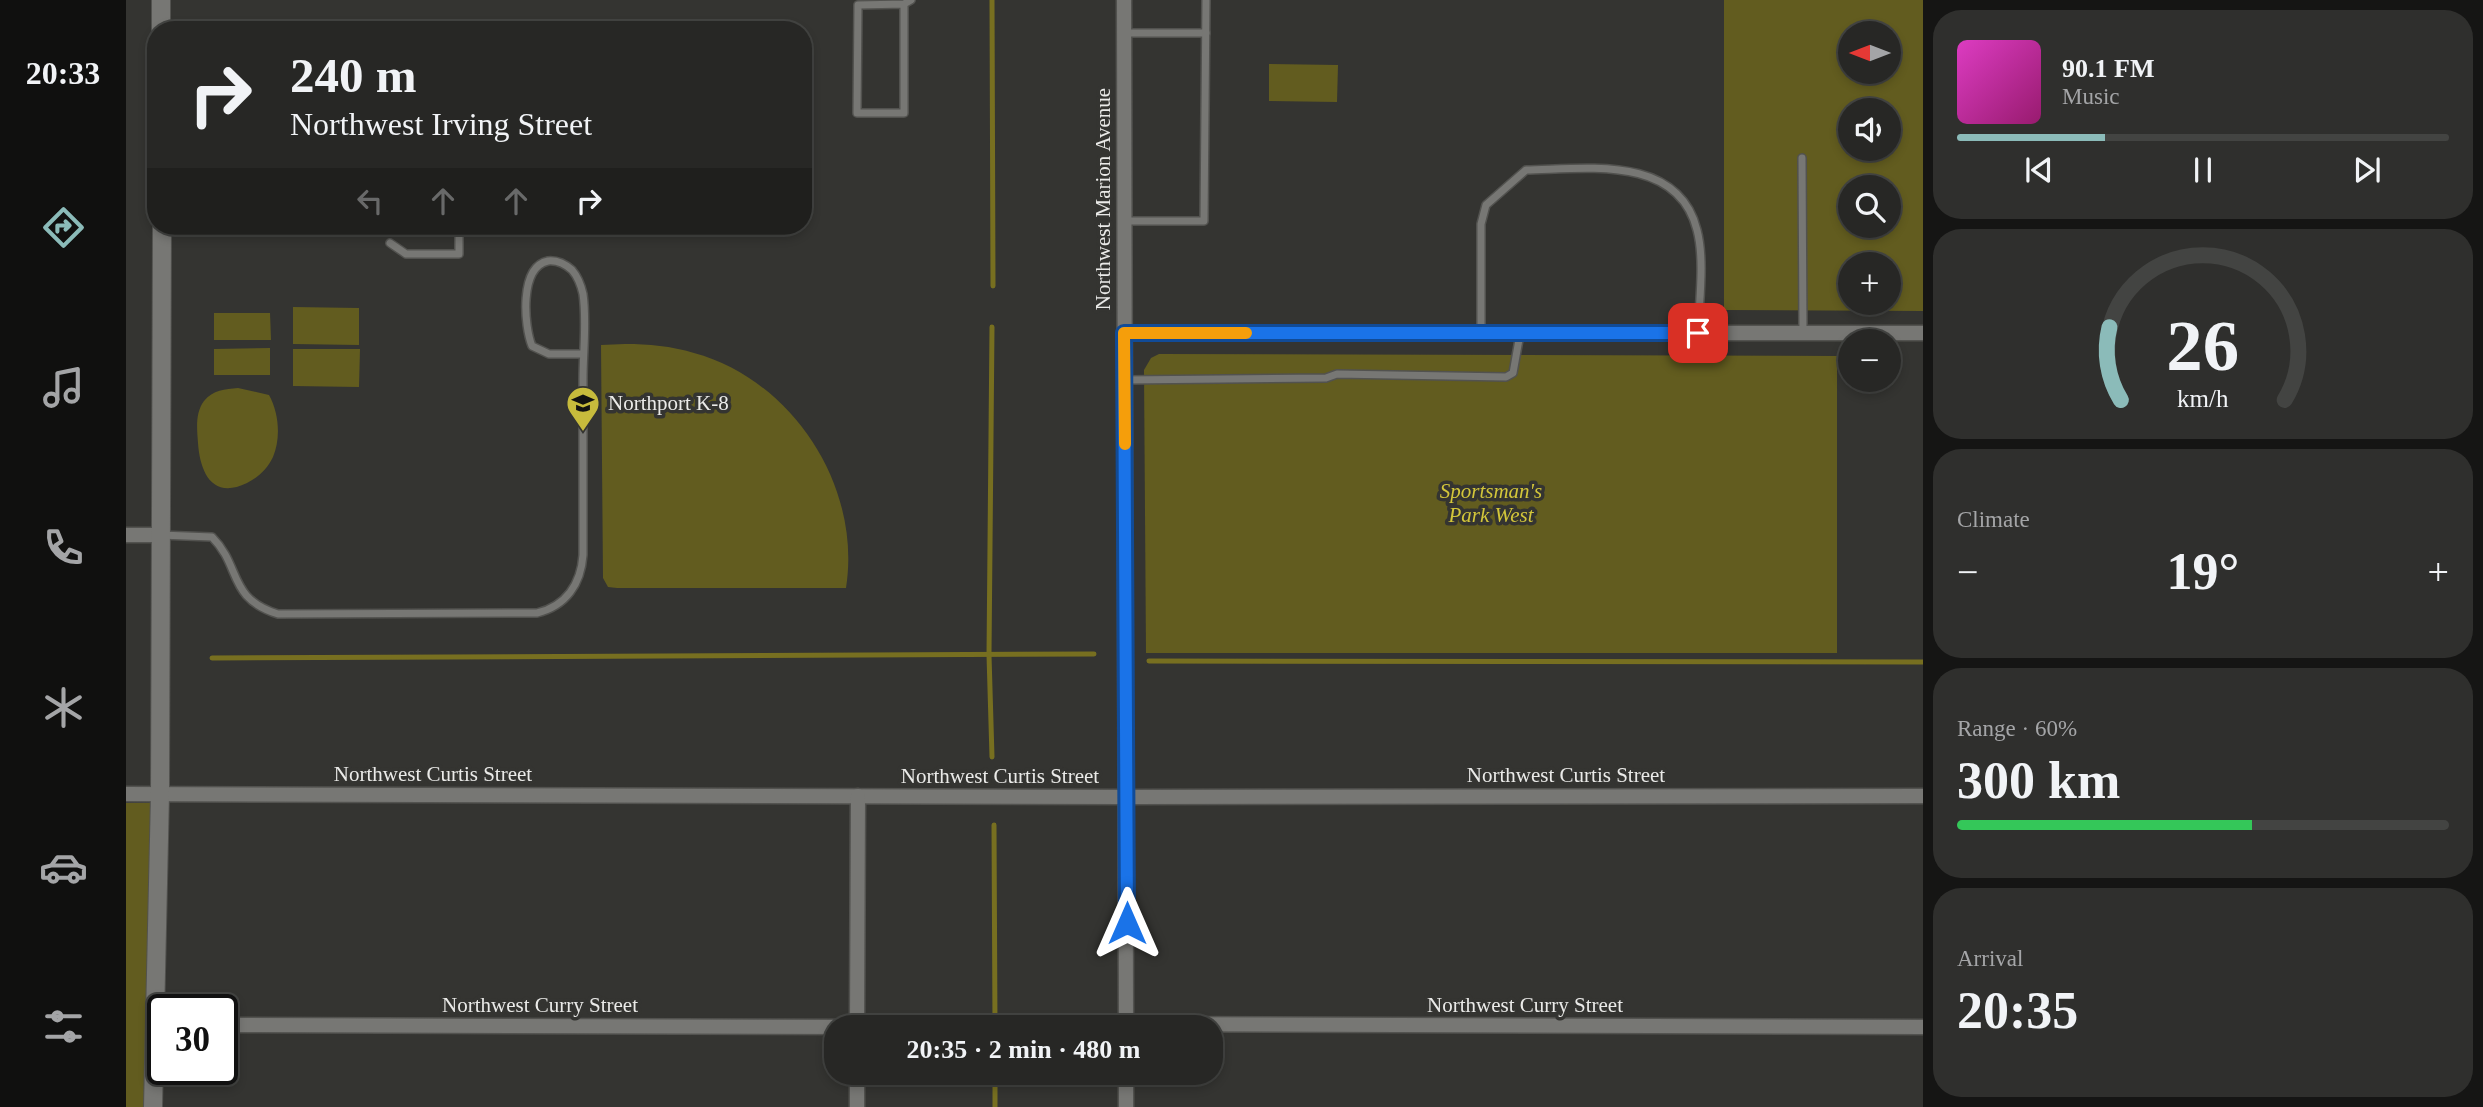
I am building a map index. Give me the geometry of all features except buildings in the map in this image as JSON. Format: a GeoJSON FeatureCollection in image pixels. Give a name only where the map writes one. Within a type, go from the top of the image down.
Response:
{"type":"FeatureCollection","features":[{"type":"Feature","properties":{"kind":"street"},"geometry":{"type":"LineString","coordinates":[[161,0],[161,21]]}},
{"type":"Feature","properties":{"kind":"street","name":"Northwest Marion Avenue"},"geometry":{"type":"LineString","coordinates":[[1124,0],[1128,797],[1126,1015]]}},
{"type":"Feature","properties":{"kind":"street"},"geometry":{"type":"LineString","coordinates":[[160,994],[162,235]]}},
{"type":"Feature","properties":{"kind":"street"},"geometry":{"type":"LineString","coordinates":[[1124,333],[1923,333]]}},
{"type":"Feature","properties":{"kind":"street"},"geometry":{"type":"LineString","coordinates":[[126,535],[160,535]]}},
{"type":"Feature","properties":{"kind":"street","name":"Northwest Curtis Street"},"geometry":{"type":"LineString","coordinates":[[126,794],[1923,796]]}},
{"type":"Feature","properties":{"kind":"street"},"geometry":{"type":"LineString","coordinates":[[857,1015],[858,796]]}},
{"type":"Feature","properties":{"kind":"street","name":"Northwest Curry Street"},"geometry":{"type":"LineString","coordinates":[[238,1025],[824,1027]]}},
{"type":"Feature","properties":{"kind":"street","name":"Northwest Curry Street"},"geometry":{"type":"LineString","coordinates":[[1223,1026],[1923,1027]]}},
{"type":"Feature","properties":{"kind":"street"},"geometry":{"type":"LineString","coordinates":[[153,1107],[155,1085]]}},
{"type":"Feature","properties":{"kind":"street"},"geometry":{"type":"LineString","coordinates":[[857,1085],[857,1107]]}},
{"type":"Feature","properties":{"kind":"street"},"geometry":{"type":"LineString","coordinates":[[1126,1085],[1126,1107]]}},
{"type":"Feature","properties":{"kind":"lane"},"geometry":{"type":"LineString","coordinates":[[1124,221],[1205,221],[1206,0]]}},
{"type":"Feature","properties":{"kind":"lane"},"geometry":{"type":"LineString","coordinates":[[908,2],[904,113],[857,113],[858,5],[908,2]]}},
{"type":"Feature","properties":{"kind":"lane"},"geometry":{"type":"LineString","coordinates":[[1124,33],[1206,33]]}},
{"type":"Feature","properties":{"kind":"lane"},"geometry":{"type":"LineString","coordinates":[[1802,159],[1803,333]]}},
{"type":"Feature","properties":{"kind":"lane"},"geometry":{"type":"LineString","coordinates":[[1480,333],[1480,224],[1486,205],[1526,170],[1607,169],[1638,172],[1656,179],[1675,192],[1690,211],[1698,231],[1700,255],[1698,333]]}},
{"type":"Feature","properties":{"kind":"lane"},"geometry":{"type":"LineString","coordinates":[[390,243],[406,254],[459,254],[459,235]]}},
{"type":"Feature","properties":{"kind":"lane"},"geometry":{"type":"LineString","coordinates":[[160,535],[212,537],[223,548],[235,580],[242,590],[253,602],[278,614],[537,613],[549,610],[564,601],[573,590],[582,568],[583,354],[583,297],[580,281],[572,271],[558,261],[538,264],[527,287],[528,336],[533,346],[549,354],[583,354]]}},
{"type":"Feature","properties":{"kind":"lane"},"geometry":{"type":"LineString","coordinates":[[1125,380],[1326,378],[1337,374],[1506,377],[1513,373],[1520,333]]}},
{"type":"Feature","properties":{"kind":"green space"},"geometry":{"type":"Polygon","coordinates":[[[1724,0],[1923,0],[1923,311],[1901,311],[1901,252],[1838,252],[1838,311],[1724,310],[1724,0]]]}},
{"type":"Feature","properties":{"kind":"green space"},"geometry":{"type":"Polygon","coordinates":[[[1269,64],[1338,65],[1337,102],[1269,101],[1269,64]]]}},
{"type":"Feature","properties":{"kind":"green space"},"geometry":{"type":"Polygon","coordinates":[[[293,307],[359,308],[359,345],[293,344],[293,307]]]}},
{"type":"Feature","properties":{"kind":"green space"},"geometry":{"type":"Polygon","coordinates":[[[214,313],[270,313],[271,340],[214,340],[214,313]]]}},
{"type":"Feature","properties":{"kind":"green space"},"geometry":{"type":"Polygon","coordinates":[[[625,344],[677,349],[730,367],[762,387],[790,413],[813,443],[831,476],[843,512],[848,550],[846,588],[608,587],[603,578],[601,345],[625,344]]]}},
{"type":"Feature","properties":{"kind":"green space"},"geometry":{"type":"Polygon","coordinates":[[[270,348],[270,375],[214,375],[214,349],[270,348]]]}},
{"type":"Feature","properties":{"kind":"green space"},"geometry":{"type":"Polygon","coordinates":[[[293,349],[360,349],[359,387],[293,386],[293,349]]]}},
{"type":"Feature","properties":{"kind":"green space","name":"Sportsman's Park West"},"geometry":{"type":"Polygon","coordinates":[[[1159,354],[1837,356],[1837,653],[1146,653],[1144,370],[1151,358],[1159,354]]]}},
{"type":"Feature","properties":{"kind":"green space"},"geometry":{"type":"Polygon","coordinates":[[[238,388],[269,395],[277,418],[276,450],[259,475],[247,483],[225,488],[210,480],[205,473],[199,454],[198,416],[201,406],[211,394],[238,388]]]}},
{"type":"Feature","properties":{"kind":"green space"},"geometry":{"type":"Polygon","coordinates":[[[126,803],[151,803],[144,1107],[126,1107],[126,803]]]}},
{"type":"Feature","properties":{"kind":"waterway"},"geometry":{"type":"LineString","coordinates":[[992,0],[993,286]]}},
{"type":"Feature","properties":{"kind":"waterway"},"geometry":{"type":"LineString","coordinates":[[992,327],[989,655],[992,757]]}},
{"type":"Feature","properties":{"kind":"waterway"},"geometry":{"type":"LineString","coordinates":[[212,658],[1094,654]]}},
{"type":"Feature","properties":{"kind":"waterway"},"geometry":{"type":"LineString","coordinates":[[1149,661],[1923,662]]}},
{"type":"Feature","properties":{"kind":"waterway"},"geometry":{"type":"LineString","coordinates":[[994,825],[995,1015]]}},
{"type":"Feature","properties":{"kind":"waterway"},"geometry":{"type":"LineString","coordinates":[[995,1085],[995,1107]]}},
{"type":"Feature","properties":{"kind":"slow traffic"},"geometry":{"type":"LineString","coordinates":[[1125,444],[1124,333],[1246,333]]}},
{"type":"Feature","properties":{"kind":"place","name":"Northport K-8"},"geometry":{"type":"Point","coordinates":[583,433]}},
{"type":"Feature","properties":{"kind":"route"},"geometry":{"type":"LineString","coordinates":[[1127,923],[1124,333],[1698,333]]}}]}
